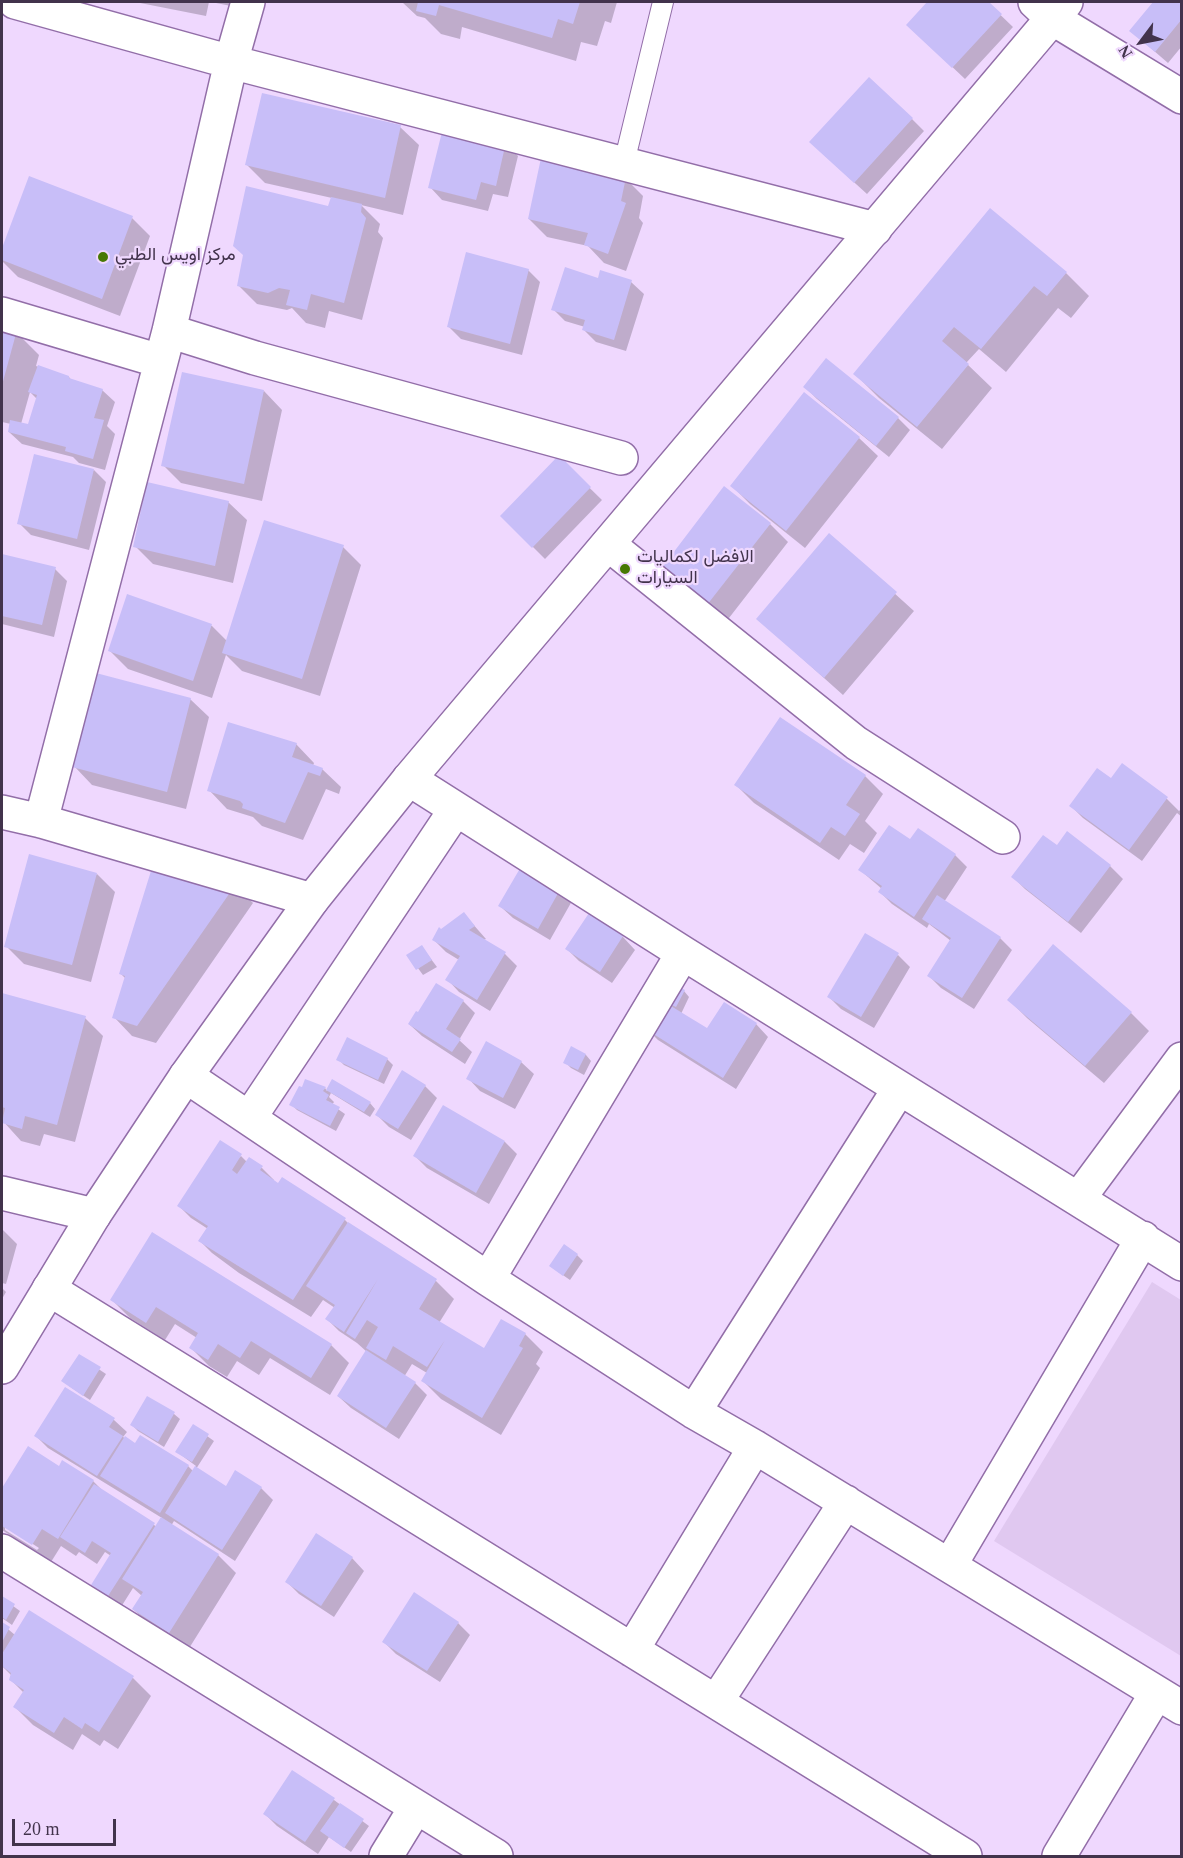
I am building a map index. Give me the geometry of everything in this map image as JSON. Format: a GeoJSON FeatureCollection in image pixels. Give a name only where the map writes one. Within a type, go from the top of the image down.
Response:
{"type":"FeatureCollection","features":[{"type":"Feature","properties":{"kind":"street"},"geometry":{"type":"LineString","coordinates":[[15,2],[231,62],[875,229]]}},
{"type":"Feature","properties":{"kind":"street"},"geometry":{"type":"LineString","coordinates":[[41,820],[164,346],[231,62],[248,2]]}},
{"type":"Feature","properties":{"kind":"street"},"geometry":{"type":"LineString","coordinates":[[2,1367],[93,1215],[186,1076],[312,900],[409,779],[875,229],[1051,7],[1182,97]]}},
{"type":"Feature","properties":{"kind":"street"},"geometry":{"type":"LineString","coordinates":[[2,314],[164,346],[255,358],[621,458]]}},
{"type":"Feature","properties":{"kind":"street"},"geometry":{"type":"LineString","coordinates":[[608,544],[856,743],[1003,837]]}},
{"type":"Feature","properties":{"kind":"street"},"geometry":{"type":"LineString","coordinates":[[409,779],[899,1089],[1182,1263]]}},
{"type":"Feature","properties":{"kind":"street"},"geometry":{"type":"LineString","coordinates":[[250,1117],[456,809]]}},
{"type":"Feature","properties":{"kind":"street"},"geometry":{"type":"LineString","coordinates":[[2,812],[41,820],[312,900]]}},
{"type":"Feature","properties":{"kind":"street"},"geometry":{"type":"LineString","coordinates":[[488,1279],[683,953]]}},
{"type":"Feature","properties":{"kind":"street"},"geometry":{"type":"LineString","coordinates":[[1079,1198],[1182,1059]]}},
{"type":"Feature","properties":{"kind":"street"},"geometry":{"type":"LineString","coordinates":[[186,1076],[488,1279],[694,1412],[950,1565],[1169,1701],[1059,1857]]}},
{"type":"Feature","properties":{"kind":"street"},"geometry":{"type":"LineString","coordinates":[[694,1412],[899,1089]]}},
{"type":"Feature","properties":{"kind":"street"},"geometry":{"type":"LineString","coordinates":[[2,1193],[93,1215]]}},
{"type":"Feature","properties":{"kind":"street"},"geometry":{"type":"LineString","coordinates":[[950,1565],[1143,1238]]}},
{"type":"Feature","properties":{"kind":"street"},"geometry":{"type":"LineString","coordinates":[[49,1289],[965,1857]]}},
{"type":"Feature","properties":{"kind":"street"},"geometry":{"type":"LineString","coordinates":[[632,1650],[755,1447]]}},
{"type":"Feature","properties":{"kind":"street"},"geometry":{"type":"LineString","coordinates":[[716,1702],[846,1502]]}},
{"type":"Feature","properties":{"kind":"street"},"geometry":{"type":"LineString","coordinates":[[2,1551],[496,1857]]}},
{"type":"Feature","properties":{"kind":"street"},"geometry":{"type":"LineString","coordinates":[[386,1857],[416,1807]]}},
{"type":"Feature","properties":{"kind":"lane"},"geometry":{"type":"LineString","coordinates":[[624,163],[663,2]]}},
{"type":"Feature","properties":{"kind":"shaded area"},"geometry":{"type":"Polygon","coordinates":[[[1152,1282],[1181,1300],[1181,1656],[994,1541],[1152,1282]]]}},
{"type":"Feature","properties":{"kind":"building"},"geometry":{"type":"Polygon","coordinates":[[[418,2],[580,2],[573,24],[558,19],[552,38],[439,5],[436,16],[416,11],[418,2]]]}},
{"type":"Feature","properties":{"kind":"building"},"geometry":{"type":"Polygon","coordinates":[[[927,2],[989,2],[1002,14],[952,68],[906,25],[927,2]]]}},
{"type":"Feature","properties":{"kind":"building"},"geometry":{"type":"Polygon","coordinates":[[[1153,2],[1182,2],[1182,19],[1155,52],[1129,31],[1153,2]]]}},
{"type":"Feature","properties":{"kind":"building"},"geometry":{"type":"Polygon","coordinates":[[[869,77],[913,118],[854,183],[809,142],[869,77]]]}},
{"type":"Feature","properties":{"kind":"building"},"geometry":{"type":"Polygon","coordinates":[[[262,93],[401,125],[385,198],[245,165],[262,93]]]}},
{"type":"Feature","properties":{"kind":"building"},"geometry":{"type":"Polygon","coordinates":[[[444,124],[506,142],[496,186],[481,182],[476,200],[428,188],[444,124]]]}},
{"type":"Feature","properties":{"kind":"building"},"geometry":{"type":"Polygon","coordinates":[[[541,158],[626,177],[621,201],[626,203],[608,254],[584,245],[588,233],[528,219],[541,158]]]}},
{"type":"Feature","properties":{"kind":"building"},"geometry":{"type":"Polygon","coordinates":[[[29,176],[133,216],[102,299],[2,260],[2,248],[29,176]]]}},
{"type":"Feature","properties":{"kind":"building"},"geometry":{"type":"Polygon","coordinates":[[[246,186],[328,206],[331,197],[362,204],[361,212],[366,218],[344,303],[311,294],[307,310],[286,305],[290,290],[279,288],[268,293],[237,286],[243,255],[233,246],[246,186]]]}},
{"type":"Feature","properties":{"kind":"building"},"geometry":{"type":"Polygon","coordinates":[[[990,208],[1067,272],[1047,296],[1034,286],[981,349],[954,327],[942,341],[969,364],[917,427],[853,374],[990,208]]]}},
{"type":"Feature","properties":{"kind":"building"},"geometry":{"type":"Polygon","coordinates":[[[466,252],[529,269],[510,344],[447,327],[466,252]]]}},
{"type":"Feature","properties":{"kind":"building"},"geometry":{"type":"Polygon","coordinates":[[[565,267],[598,278],[600,270],[632,280],[614,340],[582,330],[585,320],[551,310],[565,267]]]}},
{"type":"Feature","properties":{"kind":"building"},"geometry":{"type":"Polygon","coordinates":[[[2,326],[17,330],[2,385],[2,326]]]}},
{"type":"Feature","properties":{"kind":"building"},"geometry":{"type":"Polygon","coordinates":[[[826,358],[899,417],[876,446],[803,387],[826,358]]]}},
{"type":"Feature","properties":{"kind":"building"},"geometry":{"type":"Polygon","coordinates":[[[38,365],[103,389],[94,418],[104,420],[93,459],[65,451],[66,447],[8,432],[10,420],[28,424],[37,395],[28,392],[38,365]]]}},
{"type":"Feature","properties":{"kind":"building"},"geometry":{"type":"Polygon","coordinates":[[[182,372],[264,390],[244,484],[161,466],[182,372]]]}},
{"type":"Feature","properties":{"kind":"building"},"geometry":{"type":"Polygon","coordinates":[[[804,392],[860,437],[786,531],[730,486],[804,392]]]}},
{"type":"Feature","properties":{"kind":"building"},"geometry":{"type":"Polygon","coordinates":[[[34,454],[94,469],[77,539],[17,524],[34,454]]]}},
{"type":"Feature","properties":{"kind":"building"},"geometry":{"type":"Polygon","coordinates":[[[559,455],[591,487],[532,548],[500,516],[559,455]]]}},
{"type":"Feature","properties":{"kind":"building"},"geometry":{"type":"Polygon","coordinates":[[[147,482],[229,501],[215,566],[133,547],[147,482]]]}},
{"type":"Feature","properties":{"kind":"building"},"geometry":{"type":"Polygon","coordinates":[[[724,486],[771,523],[703,610],[657,574],[724,486]]]}},
{"type":"Feature","properties":{"kind":"building"},"geometry":{"type":"Polygon","coordinates":[[[264,520],[344,545],[302,679],[222,653],[264,520]]]}},
{"type":"Feature","properties":{"kind":"building"},"geometry":{"type":"Polygon","coordinates":[[[829,533],[897,592],[824,678],[756,619],[829,533]]]}},
{"type":"Feature","properties":{"kind":"building"},"geometry":{"type":"Polygon","coordinates":[[[2,554],[56,567],[42,625],[2,616],[2,554]]]}},
{"type":"Feature","properties":{"kind":"building"},"geometry":{"type":"Polygon","coordinates":[[[127,594],[212,624],[193,681],[108,651],[127,594]]]}},
{"type":"Feature","properties":{"kind":"building"},"geometry":{"type":"Polygon","coordinates":[[[96,673],[191,698],[167,792],[72,767],[96,673]]]}},
{"type":"Feature","properties":{"kind":"building"},"geometry":{"type":"Polygon","coordinates":[[[780,717],[866,775],[846,805],[860,814],[845,836],[831,827],[820,843],[734,785],[780,717]]]}},
{"type":"Feature","properties":{"kind":"building"},"geometry":{"type":"Polygon","coordinates":[[[228,722],[297,743],[292,757],[323,768],[320,776],[308,772],[285,823],[242,808],[243,804],[240,801],[207,791],[228,722]]]}},
{"type":"Feature","properties":{"kind":"building"},"geometry":{"type":"Polygon","coordinates":[[[1122,763],[1168,797],[1129,850],[1069,806],[1097,768],[1111,778],[1122,763]]]}},
{"type":"Feature","properties":{"kind":"building"},"geometry":{"type":"Polygon","coordinates":[[[889,825],[910,839],[918,828],[956,854],[914,917],[878,892],[882,886],[858,870],[889,825]]]}},
{"type":"Feature","properties":{"kind":"building"},"geometry":{"type":"Polygon","coordinates":[[[1067,831],[1111,865],[1068,922],[1011,877],[1043,835],[1057,845],[1067,831]]]}},
{"type":"Feature","properties":{"kind":"building"},"geometry":{"type":"Polygon","coordinates":[[[29,854],[97,873],[72,965],[4,947],[29,854]]]}},
{"type":"Feature","properties":{"kind":"building"},"geometry":{"type":"Polygon","coordinates":[[[155,858],[236,884],[137,1026],[112,1018],[125,976],[119,974],[155,858]]]}},
{"type":"Feature","properties":{"kind":"building"},"geometry":{"type":"Polygon","coordinates":[[[522,865],[561,888],[538,929],[498,906],[522,865]]]}},
{"type":"Feature","properties":{"kind":"building"},"geometry":{"type":"Polygon","coordinates":[[[937,895],[1001,937],[962,998],[927,976],[951,938],[922,919],[937,895]]]}},
{"type":"Feature","properties":{"kind":"building"},"geometry":{"type":"Polygon","coordinates":[[[464,912],[475,926],[469,930],[506,952],[477,1000],[445,980],[460,956],[432,940],[439,927],[441,929],[464,912]]]}},
{"type":"Feature","properties":{"kind":"building"},"geometry":{"type":"Polygon","coordinates":[[[589,913],[623,936],[600,972],[565,949],[589,913]]]}},
{"type":"Feature","properties":{"kind":"building"},"geometry":{"type":"Polygon","coordinates":[[[865,933],[899,953],[861,1017],[827,997],[865,933]]]}},
{"type":"Feature","properties":{"kind":"building"},"geometry":{"type":"Polygon","coordinates":[[[1053,944],[1132,1012],[1085,1066],[1007,1000],[1053,944]]]}},
{"type":"Feature","properties":{"kind":"building"},"geometry":{"type":"Polygon","coordinates":[[[422,945],[432,960],[416,970],[406,955],[422,945]]]}},
{"type":"Feature","properties":{"kind":"building"},"geometry":{"type":"Polygon","coordinates":[[[436,983],[464,1000],[446,1029],[461,1039],[452,1052],[408,1024],[436,983]]]}},
{"type":"Feature","properties":{"kind":"building"},"geometry":{"type":"Polygon","coordinates":[[[673,984],[685,990],[676,1007],[664,1001],[673,984]]]}},
{"type":"Feature","properties":{"kind":"building"},"geometry":{"type":"Polygon","coordinates":[[[2,993],[86,1016],[57,1125],[25,1116],[22,1129],[2,1123],[5,1108],[2,1107],[2,993]]]}},
{"type":"Feature","properties":{"kind":"building"},"geometry":{"type":"Polygon","coordinates":[[[661,1000],[707,1028],[724,1002],[757,1023],[723,1078],[644,1028],[661,1000]]]}},
{"type":"Feature","properties":{"kind":"building"},"geometry":{"type":"Polygon","coordinates":[[[347,1037],[388,1058],[378,1080],[336,1060],[347,1037]]]}},
{"type":"Feature","properties":{"kind":"building"},"geometry":{"type":"Polygon","coordinates":[[[486,1041],[522,1061],[503,1098],[466,1079],[486,1041]]]}},
{"type":"Feature","properties":{"kind":"building"},"geometry":{"type":"Polygon","coordinates":[[[571,1046],[586,1054],[578,1070],[563,1063],[571,1046]]]}},
{"type":"Feature","properties":{"kind":"building"},"geometry":{"type":"Polygon","coordinates":[[[402,1070],[426,1085],[398,1129],[375,1115],[402,1070]]]}},
{"type":"Feature","properties":{"kind":"building"},"geometry":{"type":"Polygon","coordinates":[[[305,1079],[326,1087],[323,1091],[329,1095],[326,1100],[340,1107],[330,1126],[289,1105],[305,1079]]]}},
{"type":"Feature","properties":{"kind":"building"},"geometry":{"type":"Polygon","coordinates":[[[332,1079],[371,1102],[364,1112],[326,1090],[332,1079]]]}},
{"type":"Feature","properties":{"kind":"building"},"geometry":{"type":"Polygon","coordinates":[[[443,1105],[505,1141],[476,1193],[413,1156],[443,1105]]]}},
{"type":"Feature","properties":{"kind":"building"},"geometry":{"type":"Polygon","coordinates":[[[220,1140],[242,1154],[232,1170],[237,1174],[249,1157],[263,1166],[260,1170],[278,1183],[282,1177],[346,1218],[293,1300],[198,1241],[208,1226],[177,1206],[220,1140]]]}},
{"type":"Feature","properties":{"kind":"building"},"geometry":{"type":"Polygon","coordinates":[[[348,1222],[437,1279],[419,1309],[484,1348],[501,1319],[526,1333],[519,1346],[523,1348],[482,1418],[421,1381],[445,1340],[427,1367],[393,1346],[386,1360],[366,1348],[378,1327],[367,1320],[355,1339],[346,1333],[378,1279],[344,1332],[325,1319],[335,1305],[306,1286],[348,1222]]]}},
{"type":"Feature","properties":{"kind":"building"},"geometry":{"type":"Polygon","coordinates":[[[152,1232],[332,1344],[311,1378],[251,1341],[240,1358],[218,1344],[208,1360],[189,1348],[198,1333],[156,1307],[146,1323],[110,1300],[152,1232]]]}},
{"type":"Feature","properties":{"kind":"building"},"geometry":{"type":"Polygon","coordinates":[[[564,1244],[578,1254],[563,1276],[549,1266],[564,1244]]]}},
{"type":"Feature","properties":{"kind":"building"},"geometry":{"type":"Polygon","coordinates":[[[366,1350],[416,1382],[386,1428],[337,1396],[366,1350]]]}},
{"type":"Feature","properties":{"kind":"building"},"geometry":{"type":"Polygon","coordinates":[[[79,1354],[101,1367],[83,1396],[61,1381],[79,1354]]]}},
{"type":"Feature","properties":{"kind":"building"},"geometry":{"type":"Polygon","coordinates":[[[65,1387],[115,1418],[109,1427],[123,1436],[97,1476],[34,1436],[65,1387]]]}},
{"type":"Feature","properties":{"kind":"building"},"geometry":{"type":"Polygon","coordinates":[[[147,1396],[175,1412],[158,1442],[130,1425],[147,1396]]]}},
{"type":"Feature","properties":{"kind":"building"},"geometry":{"type":"Polygon","coordinates":[[[193,1424],[209,1434],[192,1462],[175,1452],[193,1424]]]}},
{"type":"Feature","properties":{"kind":"building"},"geometry":{"type":"Polygon","coordinates":[[[140,1435],[189,1465],[160,1513],[100,1476],[125,1436],[135,1443],[140,1435]]]}},
{"type":"Feature","properties":{"kind":"building"},"geometry":{"type":"Polygon","coordinates":[[[28,1446],[59,1466],[62,1460],[94,1480],[58,1539],[42,1529],[32,1545],[2,1526],[2,1488],[28,1446]]]}},
{"type":"Feature","properties":{"kind":"building"},"geometry":{"type":"Polygon","coordinates":[[[195,1466],[226,1486],[235,1470],[262,1487],[222,1550],[165,1513],[195,1466]]]}},
{"type":"Feature","properties":{"kind":"building"},"geometry":{"type":"Polygon","coordinates":[[[94,1484],[155,1523],[108,1596],[91,1585],[111,1553],[92,1541],[85,1553],[60,1537],[94,1484]]]}},
{"type":"Feature","properties":{"kind":"building"},"geometry":{"type":"Polygon","coordinates":[[[161,1517],[219,1554],[169,1633],[132,1609],[143,1592],[122,1579],[161,1517]]]}},
{"type":"Feature","properties":{"kind":"building"},"geometry":{"type":"Polygon","coordinates":[[[316,1533],[353,1557],[321,1606],[285,1582],[316,1533]]]}},
{"type":"Feature","properties":{"kind":"building"},"geometry":{"type":"Polygon","coordinates":[[[414,1592],[459,1622],[427,1671],[382,1642],[414,1592]]]}},
{"type":"Feature","properties":{"kind":"building"},"geometry":{"type":"Polygon","coordinates":[[[2,1596],[15,1604],[6,1620],[2,1617],[2,1596]]]}},
{"type":"Feature","properties":{"kind":"building"},"geometry":{"type":"Polygon","coordinates":[[[29,1610],[134,1676],[99,1732],[85,1723],[82,1729],[64,1717],[54,1733],[13,1707],[24,1690],[9,1680],[11,1673],[2,1666],[2,1654],[29,1610]]]}},
{"type":"Feature","properties":{"kind":"building"},"geometry":{"type":"Polygon","coordinates":[[[2,1622],[10,1627],[2,1642],[2,1622]]]}},
{"type":"Feature","properties":{"kind":"building"},"geometry":{"type":"Polygon","coordinates":[[[292,1770],[335,1798],[305,1842],[263,1814],[292,1770]]]}},
{"type":"Feature","properties":{"kind":"building"},"geometry":{"type":"Polygon","coordinates":[[[340,1803],[364,1819],[344,1848],[320,1831],[340,1803]]]}},
{"type":"Feature","properties":{"kind":"place","name":"مركز اويس الطبي"},"geometry":{"type":"Point","coordinates":[103,257]}},
{"type":"Feature","properties":{"kind":"place","name":"الافضل لكماليات السيارات"},"geometry":{"type":"Point","coordinates":[625,569]}}]}
